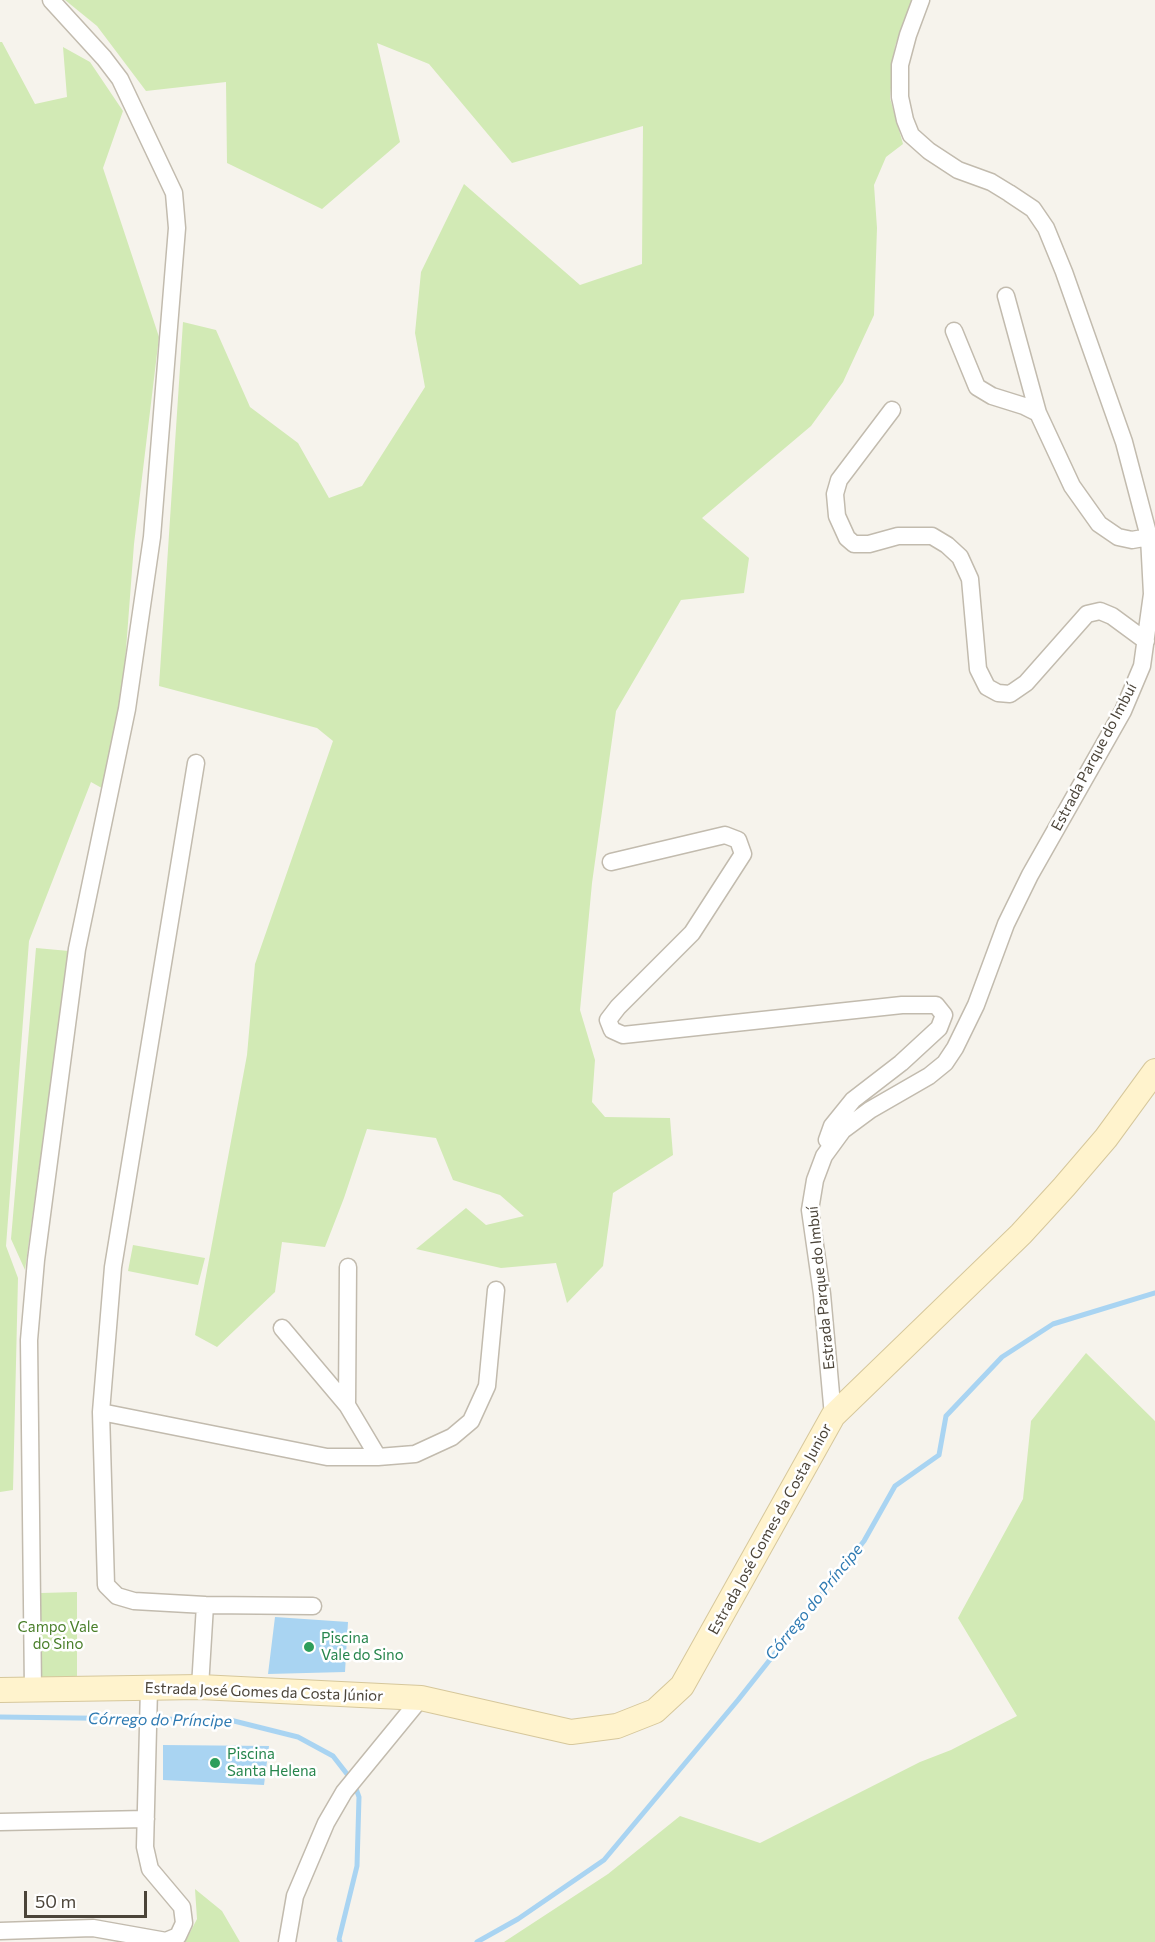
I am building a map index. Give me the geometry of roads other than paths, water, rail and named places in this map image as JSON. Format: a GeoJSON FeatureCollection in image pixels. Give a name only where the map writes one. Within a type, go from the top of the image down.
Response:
{"type":"FeatureCollection","features":[{"type":"Feature","properties":{"kind":"street"},"geometry":{"type":"LineString","coordinates":[[33,1690],[32,1441],[29,1340],[36,1260],[77,949],[127,709],[152,537],[177,228],[174,193],[120,79],[51,0]]}},
{"type":"Feature","properties":{"kind":"street","name":"Estrada Parque do Imbuí"},"geometry":{"type":"LineString","coordinates":[[833,1416],[822,1294],[810,1210],[815,1180],[824,1156],[843,1130],[870,1110],[929,1076],[945,1063],[955,1048],[976,1005],[1006,924],[1030,875],[1123,711],[1142,666],[1152,594],[1149,537],[1124,442],[1064,272],[1046,228],[1033,209],[1009,193],[991,182],[958,170],[929,151],[911,135],[905,120],[900,97],[900,65],[921,0]]}},
{"type":"Feature","properties":{"kind":"street"},"geometry":{"type":"LineString","coordinates":[[1005,296],[1038,413],[1072,486],[1099,524],[1118,537],[1132,540],[1149,537]]}},
{"type":"Feature","properties":{"kind":"street"},"geometry":{"type":"LineString","coordinates":[[954,331],[977,387],[992,396],[1038,413]]}},
{"type":"Feature","properties":{"kind":"street"},"geometry":{"type":"LineString","coordinates":[[892,410],[839,480],[835,494],[837,516],[847,538],[854,543],[868,544],[898,536],[932,536],[960,557],[970,579],[978,669],[987,687],[998,693],[1010,694],[1026,683],[1087,614],[1100,611],[1112,616],[1146,641]]}},
{"type":"Feature","properties":{"kind":"street"},"geometry":{"type":"LineString","coordinates":[[196,763],[113,1267],[101,1412],[106,1585],[117,1596],[134,1601],[205,1605],[313,1606]]}},
{"type":"Feature","properties":{"kind":"street"},"geometry":{"type":"LineString","coordinates":[[611,862],[725,835],[738,840],[743,854],[692,933],[618,1007],[608,1020],[612,1030],[623,1035],[902,1005],[936,1005],[944,1016],[939,1028],[901,1064],[853,1100],[832,1126],[824,1156]]}},
{"type":"Feature","properties":{"kind":"street","name":"Estrada José Gomes da Costa Junior"},"geometry":{"type":"LineString","coordinates":[[421,1698],[571,1732],[617,1726],[655,1711],[682,1686],[833,1416],[1021,1234],[1106,1138],[1155,1071]]}},
{"type":"Feature","properties":{"kind":"street"},"geometry":{"type":"LineString","coordinates":[[347,1406],[348,1267]]}},
{"type":"Feature","properties":{"kind":"street"},"geometry":{"type":"LineString","coordinates":[[101,1412],[327,1457],[416,1454],[452,1437],[471,1422],[487,1386],[496,1290]]}},
{"type":"Feature","properties":{"kind":"street"},"geometry":{"type":"LineString","coordinates":[[282,1328],[347,1406],[378,1457]]}},
{"type":"Feature","properties":{"kind":"street"},"geometry":{"type":"LineString","coordinates":[[200,1687],[205,1605]]}},
{"type":"Feature","properties":{"kind":"street","name":"Estrada José Gomes da Costa Júnior"},"geometry":{"type":"LineString","coordinates":[[0,1690],[149,1698],[200,1687],[421,1698]]}},
{"type":"Feature","properties":{"kind":"street"},"geometry":{"type":"LineString","coordinates":[[0,1931],[93,1928],[166,1941],[177,1936],[184,1923],[182,1907],[150,1869],[145,1847],[149,1698]]}},
{"type":"Feature","properties":{"kind":"street"},"geometry":{"type":"LineString","coordinates":[[287,1942],[296,1896],[326,1823],[344,1792],[421,1698]]}},
{"type":"Feature","properties":{"kind":"street"},"geometry":{"type":"LineString","coordinates":[[0,1822],[146,1819]]}},
{"type":"Feature","properties":{"kind":"water","name":"Piscina Vale do Sino"},"geometry":{"type":"Polygon","coordinates":[[[275,1617],[348,1622],[345,1672],[268,1674],[275,1617]]]}},
{"type":"Feature","properties":{"kind":"water","name":"Piscina Santa Helena"},"geometry":{"type":"Polygon","coordinates":[[[163,1745],[269,1746],[264,1785],[163,1780],[163,1745]]]}},
{"type":"Feature","properties":{"kind":"waterway","name":"Córrego do Príncipe"},"geometry":{"type":"LineString","coordinates":[[477,1942],[518,1919],[604,1860],[738,1700],[864,1541],[895,1486],[939,1455],[946,1416],[1002,1357],[1053,1324],[1155,1293]]}},
{"type":"Feature","properties":{"kind":"waterway","name":"Córrego do Príncipe"},"geometry":{"type":"LineString","coordinates":[[0,1717],[230,1720],[298,1737],[333,1756],[354,1783],[359,1797],[357,1866],[340,1942]]}},
{"type":"Feature","properties":{"kind":"place","name":"Piscina Vale do Sino"},"geometry":{"type":"Point","coordinates":[309,1647]}},
{"type":"Feature","properties":{"kind":"place","name":"Piscina Santa Helena"},"geometry":{"type":"Point","coordinates":[215,1763]}},
{"type":"Feature","properties":{"kind":"park label","name":"Campo Vale do Sino"},"geometry":{"type":"Point","coordinates":[58,1636]}}]}
